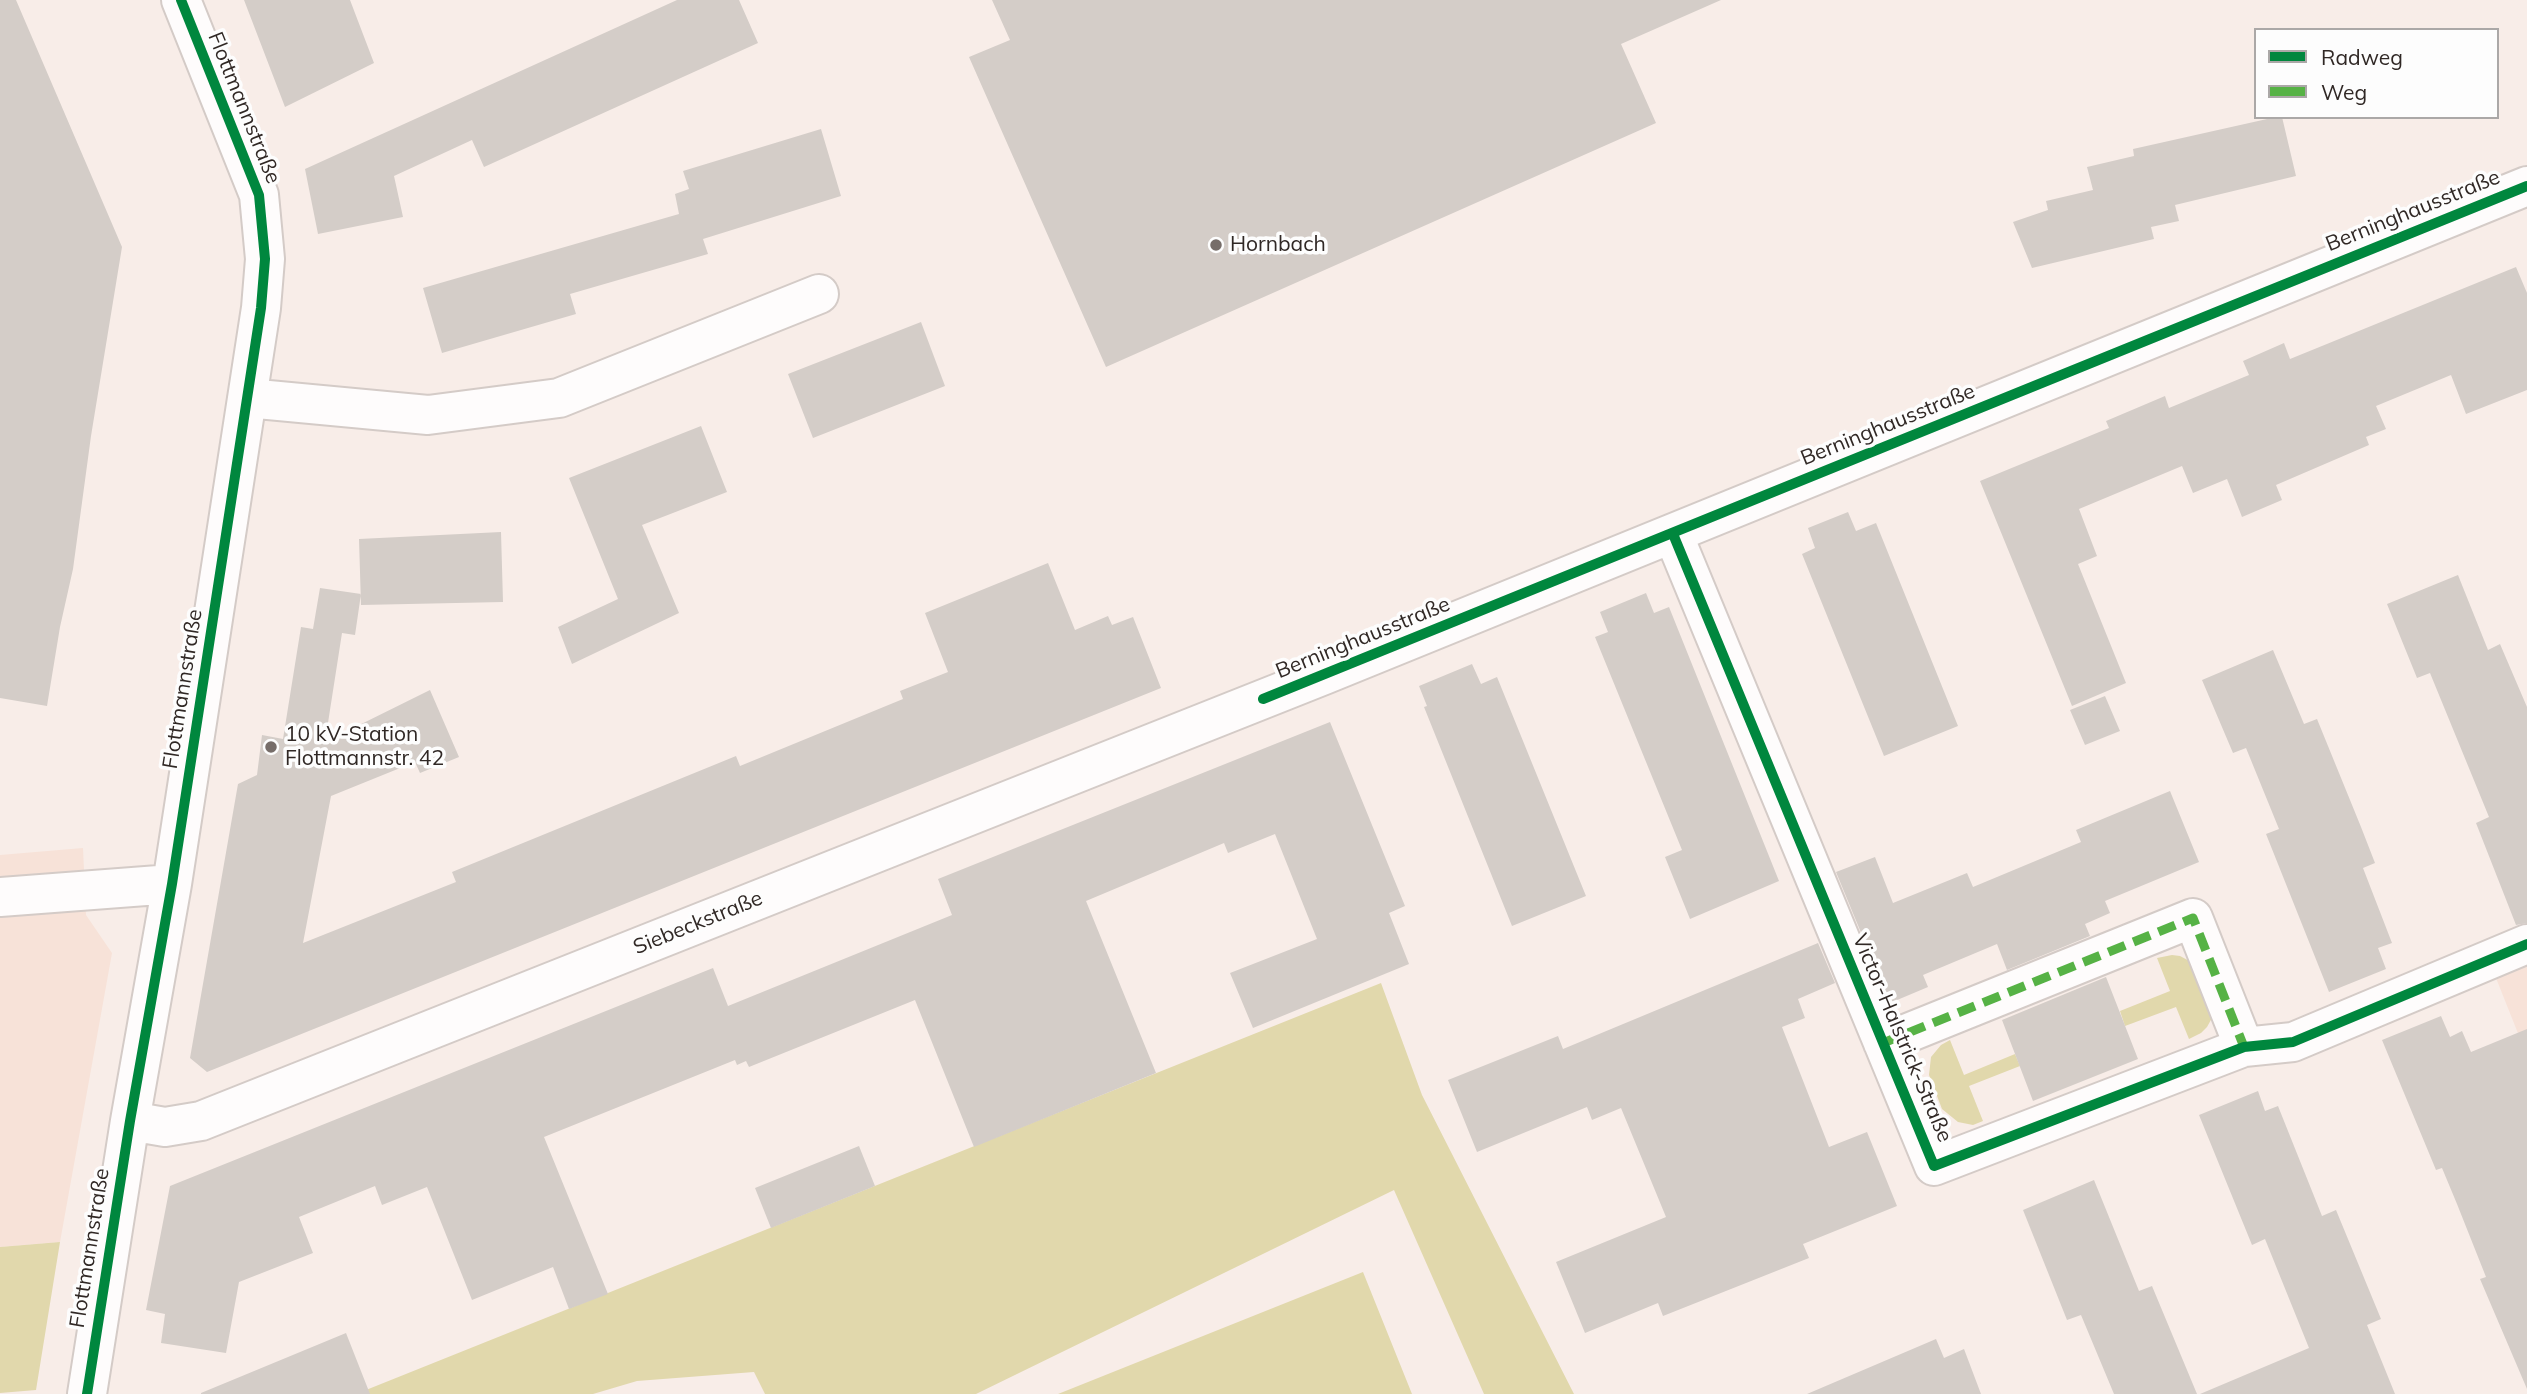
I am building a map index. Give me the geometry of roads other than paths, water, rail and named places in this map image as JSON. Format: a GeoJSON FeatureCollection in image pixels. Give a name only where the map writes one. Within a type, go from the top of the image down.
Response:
{"type":"FeatureCollection","features":[{"type":"Feature","properties":{"kind":"street","name":"Flottmannstraße"},"geometry":{"type":"LineString","coordinates":[[87,1394],[130,1121],[172,884],[261,308],[265,260],[259,195],[181,0]]}},
{"type":"Feature","properties":{"kind":"street","name":"Berninghausstraße"},"geometry":{"type":"LineString","coordinates":[[1262,699],[2527,186]]}},
{"type":"Feature","properties":{"kind":"street"},"geometry":{"type":"LineString","coordinates":[[247,398],[428,415],[559,398],[820,294]]}},
{"type":"Feature","properties":{"kind":"street","name":"Victor-Halstrick-Straße"},"geometry":{"type":"LineString","coordinates":[[1673,534],[1934,1166],[2244,1047],[2293,1042],[2527,944]]}},
{"type":"Feature","properties":{"kind":"street","name":"Siebeckstraße"},"geometry":{"type":"LineString","coordinates":[[130,1121],[165,1126],[201,1121],[1262,699]]}},
{"type":"Feature","properties":{"kind":"street"},"geometry":{"type":"LineString","coordinates":[[0,897],[172,884]]}},
{"type":"Feature","properties":{"kind":"street","name":"Victor-Halstrick-Straße"},"geometry":{"type":"LineString","coordinates":[[1883,1043],[2193,918],[2244,1047]]}},
{"type":"Feature","properties":{"kind":"place","name":"Hornbach"},"geometry":{"type":"Point","coordinates":[1216,245]}},
{"type":"Feature","properties":{"kind":"place","name":"10 kV-Station Flottmannstr. 42"},"geometry":{"type":"Point","coordinates":[271,747]}}]}
